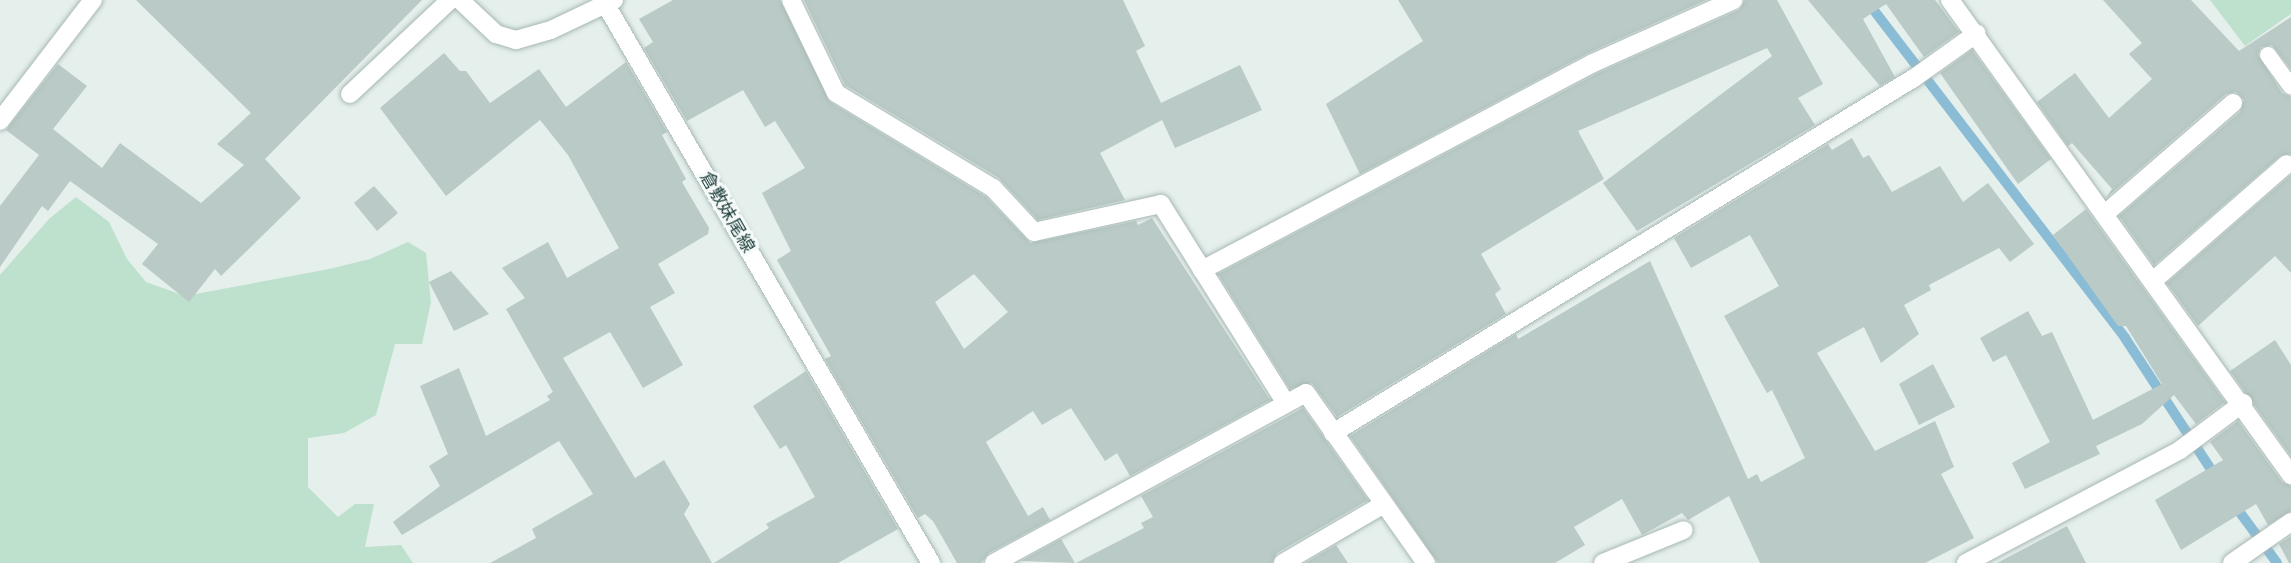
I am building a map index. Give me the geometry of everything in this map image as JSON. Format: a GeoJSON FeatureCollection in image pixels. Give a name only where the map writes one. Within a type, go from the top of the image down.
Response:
{"type":"FeatureCollection","features":[{"type":"Feature","properties":{"kind":"street"},"geometry":{"type":"LineString","coordinates":[[0,121],[93,0]]}},
{"type":"Feature","properties":{"kind":"street"},"geometry":{"type":"LineString","coordinates":[[350,94],[450,0]]}},
{"type":"Feature","properties":{"kind":"street","name":"倉敷妹尾線"},"geometry":{"type":"LineString","coordinates":[[460,0],[496,34],[516,40],[610,2],[931,563]]}},
{"type":"Feature","properties":{"kind":"street"},"geometry":{"type":"LineString","coordinates":[[791,0],[836,93],[993,188],[1034,232],[1161,204],[1285,402]]}},
{"type":"Feature","properties":{"kind":"street"},"geometry":{"type":"LineString","coordinates":[[1202,270],[1583,69],[1734,0]]}},
{"type":"Feature","properties":{"kind":"street"},"geometry":{"type":"LineString","coordinates":[[1950,0],[1977,33],[2243,403],[2291,475]]}},
{"type":"Feature","properties":{"kind":"street"},"geometry":{"type":"LineString","coordinates":[[1333,433],[1914,78],[1977,33]]}},
{"type":"Feature","properties":{"kind":"street"},"geometry":{"type":"LineString","coordinates":[[2106,213],[2233,103]]}},
{"type":"Feature","properties":{"kind":"street"},"geometry":{"type":"LineString","coordinates":[[2154,280],[2287,164]]}},
{"type":"Feature","properties":{"kind":"street"},"geometry":{"type":"LineString","coordinates":[[994,563],[1285,402],[1306,393],[1426,563]]}},
{"type":"Feature","properties":{"kind":"street"},"geometry":{"type":"LineString","coordinates":[[1966,563],[2180,450],[2243,403]]}},
{"type":"Feature","properties":{"kind":"street"},"geometry":{"type":"LineString","coordinates":[[1283,563],[1384,504]]}},
{"type":"Feature","properties":{"kind":"street"},"geometry":{"type":"LineString","coordinates":[[2232,563],[2263,544],[2291,522]]}},
{"type":"Feature","properties":{"kind":"street"},"geometry":{"type":"LineString","coordinates":[[1603,563],[1684,530]]}},
{"type":"Feature","properties":{"kind":"lane"},"geometry":{"type":"LineString","coordinates":[[2268,55],[2291,87]]}},
{"type":"Feature","properties":{"kind":"green space"},"geometry":{"type":"Polygon","coordinates":[[[2210,0],[2291,0],[2291,14],[2245,46],[2210,0]]]}},
{"type":"Feature","properties":{"kind":"green space"},"geometry":{"type":"Polygon","coordinates":[[[76,197],[109,222],[127,259],[146,282],[185,296],[329,269],[370,259],[408,242],[426,253],[431,302],[422,344],[395,344],[376,415],[344,433],[308,438],[308,487],[338,517],[355,504],[374,504],[365,547],[401,545],[413,563],[0,563],[0,275],[49,219],[76,197]]]}},
{"type":"Feature","properties":{"kind":"building"},"geometry":{"type":"Polygon","coordinates":[[[136,0],[422,0],[265,159],[301,198],[221,276],[215,269],[189,302],[142,264],[158,244],[70,181],[48,211],[42,206],[0,267],[0,206],[39,155],[6,130],[58,64],[87,86],[53,129],[102,168],[120,143],[201,203],[244,165],[217,144],[251,113],[136,0]]]}},
{"type":"Feature","properties":{"kind":"building"},"geometry":{"type":"Polygon","coordinates":[[[673,0],[780,0],[830,102],[986,197],[1030,243],[1136,221],[1138,225],[1152,218],[1270,400],[1130,476],[1117,453],[1105,461],[1071,408],[1042,425],[1033,411],[986,442],[1028,516],[1043,507],[1050,520],[989,553],[981,563],[957,563],[933,521],[925,514],[918,518],[825,359],[831,356],[777,260],[791,251],[762,193],[805,168],[775,121],[765,127],[743,90],[687,121],[644,48],[653,42],[639,19],[673,0]],[[974,274],[935,302],[964,349],[1008,312],[974,274]]]}},
{"type":"Feature","properties":{"kind":"building"},"geometry":{"type":"Polygon","coordinates":[[[804,0],[1123,0],[1145,46],[1136,51],[1161,103],[1240,65],[1262,110],[1175,148],[1162,120],[1100,153],[1125,200],[1038,220],[999,178],[845,85],[804,0]]]}},
{"type":"Feature","properties":{"kind":"building"},"geometry":{"type":"Polygon","coordinates":[[[1398,0],[1706,0],[1588,53],[1360,174],[1326,104],[1423,41],[1398,0]]]}},
{"type":"Feature","properties":{"kind":"building"},"geometry":{"type":"Polygon","coordinates":[[[1745,0],[1777,0],[1823,84],[1798,98],[1815,125],[1637,231],[1603,183],[1772,56],[1767,48],[1578,131],[1604,179],[1481,254],[1501,289],[1495,294],[1506,314],[1337,417],[1312,383],[1290,389],[1218,274],[1598,73],[1739,10],[1745,0]]]}},
{"type":"Feature","properties":{"kind":"building"},"geometry":{"type":"Polygon","coordinates":[[[1808,0],[1935,0],[1959,32],[1924,57],[1886,4],[1863,19],[1895,77],[1880,86],[1808,0]]]}},
{"type":"Feature","properties":{"kind":"building"},"geometry":{"type":"Polygon","coordinates":[[[2103,0],[2191,0],[2239,51],[2291,17],[2291,69],[2272,45],[2261,47],[2258,55],[2282,93],[2291,97],[2291,154],[2280,156],[2154,265],[2119,216],[2240,112],[2244,100],[2236,92],[2226,94],[2106,198],[2112,189],[2072,143],[2068,146],[2037,102],[2075,73],[2109,118],[2152,79],[2129,54],[2142,43],[2103,0]]]}},
{"type":"Feature","properties":{"kind":"building"},"geometry":{"type":"Polygon","coordinates":[[[1972,50],[2051,159],[2018,184],[1940,73],[1972,50]]]}},
{"type":"Feature","properties":{"kind":"building"},"geometry":{"type":"Polygon","coordinates":[[[444,53],[460,71],[466,71],[490,103],[539,69],[566,107],[626,62],[667,132],[662,135],[686,179],[682,182],[709,228],[708,234],[658,264],[675,293],[650,307],[683,365],[643,388],[610,332],[563,358],[635,478],[664,460],[690,504],[684,514],[712,563],[490,563],[536,538],[532,529],[593,494],[559,441],[402,535],[393,522],[440,486],[429,466],[448,454],[420,386],[459,368],[486,436],[550,400],[547,396],[553,392],[506,309],[525,298],[502,268],[548,242],[567,278],[619,248],[568,155],[540,120],[446,196],[380,108],[444,53]]]}},
{"type":"Feature","properties":{"kind":"building"},"geometry":{"type":"Polygon","coordinates":[[[1852,138],[1863,158],[1869,155],[1892,192],[1940,166],[1963,202],[1988,183],[2034,244],[2010,262],[1999,248],[1929,285],[1931,290],[1904,305],[1919,334],[1881,363],[1864,327],[1817,353],[1875,451],[1935,421],[1954,467],[1941,474],[1974,538],[1925,563],[1760,563],[1729,496],[1688,520],[1682,513],[1642,535],[1622,499],[1574,527],[1585,545],[1555,563],[1438,563],[1350,436],[1516,334],[1518,339],[1650,261],[1748,479],[1757,474],[1761,482],[1805,458],[1772,390],[1767,393],[1724,316],[1779,286],[1750,235],[1691,268],[1674,238],[1828,144],[1832,150],[1852,138]]]}},
{"type":"Feature","properties":{"kind":"building"},"geometry":{"type":"Polygon","coordinates":[[[2291,175],[2291,273],[2275,256],[2198,326],[2167,283],[2291,175]]]}},
{"type":"Feature","properties":{"kind":"building"},"geometry":{"type":"Polygon","coordinates":[[[374,186],[398,213],[377,231],[354,203],[374,186]]]}},
{"type":"Feature","properties":{"kind":"building"},"geometry":{"type":"Polygon","coordinates":[[[2086,209],[2225,402],[2196,424],[2174,395],[2142,424],[2096,446],[2100,454],[2025,489],[2012,463],[2050,442],[2006,355],[1993,362],[1980,338],[2028,311],[2042,336],[2052,332],[2093,420],[2162,384],[2126,326],[2118,326],[2053,235],[2086,209]]]}},
{"type":"Feature","properties":{"kind":"building"},"geometry":{"type":"Polygon","coordinates":[[[451,271],[489,314],[454,331],[429,282],[451,271]]]}},
{"type":"Feature","properties":{"kind":"building"},"geometry":{"type":"Polygon","coordinates":[[[2275,340],[2291,365],[2291,456],[2230,371],[2275,340]]]}},
{"type":"Feature","properties":{"kind":"building"},"geometry":{"type":"Polygon","coordinates":[[[1933,364],[1955,407],[1919,425],[1899,384],[1933,364]]]}},
{"type":"Feature","properties":{"kind":"building"},"geometry":{"type":"Polygon","coordinates":[[[806,371],[898,529],[838,563],[714,563],[769,528],[766,524],[815,497],[786,445],[780,449],[753,406],[806,371]]]}},
{"type":"Feature","properties":{"kind":"building"},"geometry":{"type":"Polygon","coordinates":[[[1303,408],[1368,500],[1277,553],[1272,563],[1076,563],[1144,528],[1141,523],[1153,517],[1141,496],[1303,408]]]}},
{"type":"Feature","properties":{"kind":"building"},"geometry":{"type":"Polygon","coordinates":[[[2238,421],[2282,482],[2291,486],[2291,511],[2268,525],[2256,504],[2181,550],[2155,500],[2223,460],[2210,442],[2238,421]]]}},
{"type":"Feature","properties":{"kind":"building"},"geometry":{"type":"Polygon","coordinates":[[[2067,526],[2086,563],[1997,563],[2067,526]]]}},
{"type":"Feature","properties":{"kind":"building"},"geometry":{"type":"Polygon","coordinates":[[[2291,536],[2291,563],[2289,563],[2279,544],[2291,536]]]}},
{"type":"Feature","properties":{"kind":"building"},"geometry":{"type":"Polygon","coordinates":[[[1061,539],[1075,563],[1021,561],[1061,539]]]}},
{"type":"Feature","properties":{"kind":"building"},"geometry":{"type":"Polygon","coordinates":[[[1336,545],[1348,563],[1305,563],[1336,545]]]}},
{"type":"Feature","properties":{"kind":"waterway"},"geometry":{"type":"LineString","coordinates":[[1866,0],[2125,338],[2218,480]]}},
{"type":"Feature","properties":{"kind":"waterway"},"geometry":{"type":"LineString","coordinates":[[2233,503],[2277,563]]}}]}
